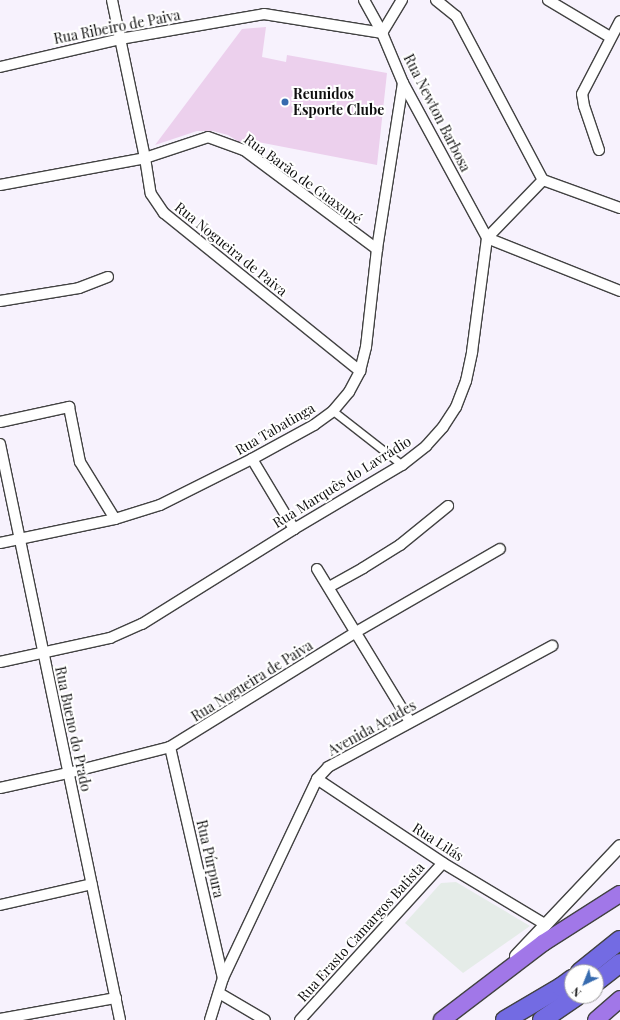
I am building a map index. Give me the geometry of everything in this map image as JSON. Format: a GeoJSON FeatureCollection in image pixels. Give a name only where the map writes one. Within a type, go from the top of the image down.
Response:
{"type":"FeatureCollection","features":[{"type":"Feature","properties":{"kind":"highway"},"geometry":{"type":"LineString","coordinates":[[590,964],[620,940]]}},
{"type":"Feature","properties":{"kind":"highway"},"geometry":{"type":"LineString","coordinates":[[604,976],[620,963]]}},
{"type":"Feature","properties":{"kind":"highway"},"geometry":{"type":"LineString","coordinates":[[505,1020],[564,985]]}},
{"type":"Feature","properties":{"kind":"highway"},"geometry":{"type":"LineString","coordinates":[[542,1020],[566,1004]]}},
{"type":"Feature","properties":{"kind":"main road"},"geometry":{"type":"LineString","coordinates":[[442,1020],[543,943],[620,894]]}},
{"type":"Feature","properties":{"kind":"main road"},"geometry":{"type":"LineString","coordinates":[[596,1020],[620,1000]]}},
{"type":"Feature","properties":{"kind":"street","name":"Rua Nogueira de Paiva"},"geometry":{"type":"LineString","coordinates":[[112,0],[145,158],[151,194],[164,213],[360,371]]}},
{"type":"Feature","properties":{"kind":"street","name":"Rua Newton Barbosa"},"geometry":{"type":"LineString","coordinates":[[364,0],[382,33],[403,83],[487,238]]}},
{"type":"Feature","properties":{"kind":"street"},"geometry":{"type":"LineString","coordinates":[[382,33],[402,0]]}},
{"type":"Feature","properties":{"kind":"street"},"geometry":{"type":"LineString","coordinates":[[436,0],[456,16],[543,180],[620,208]]}},
{"type":"Feature","properties":{"kind":"street"},"geometry":{"type":"LineString","coordinates":[[548,0],[610,37]]}},
{"type":"Feature","properties":{"kind":"street","name":"Rua Ribeiro de Paiva"},"geometry":{"type":"LineString","coordinates":[[0,67],[120,39],[264,14],[382,33]]}},
{"type":"Feature","properties":{"kind":"street"},"geometry":{"type":"LineString","coordinates":[[599,150],[584,106],[582,94],[610,37],[620,21]]}},
{"type":"Feature","properties":{"kind":"street","name":"Rua Tabatinga"},"geometry":{"type":"LineString","coordinates":[[0,543],[116,519],[160,505],[252,459],[314,425],[333,411],[349,392],[360,371],[366,347],[377,249],[403,83]]}},
{"type":"Feature","properties":{"kind":"street","name":"Rua Barão de Guaxupé"},"geometry":{"type":"LineString","coordinates":[[0,185],[145,158],[208,137],[224,141],[244,150],[377,249]]}},
{"type":"Feature","properties":{"kind":"street"},"geometry":{"type":"LineString","coordinates":[[543,180],[487,238],[620,291]]}},
{"type":"Feature","properties":{"kind":"street","name":"Rua Marquês do Lavrádio"},"geometry":{"type":"LineString","coordinates":[[0,662],[110,638],[142,624],[294,529],[402,465],[426,446],[443,427],[456,407],[466,381],[472,352],[487,238]]}},
{"type":"Feature","properties":{"kind":"street"},"geometry":{"type":"LineString","coordinates":[[0,301],[79,288],[108,277]]}},
{"type":"Feature","properties":{"kind":"street"},"geometry":{"type":"LineString","coordinates":[[0,422],[69,407],[80,462],[116,519]]}},
{"type":"Feature","properties":{"kind":"street"},"geometry":{"type":"LineString","coordinates":[[333,411],[402,465]]}},
{"type":"Feature","properties":{"kind":"street","name":"Rua Bueno do Prado"},"geometry":{"type":"LineString","coordinates":[[0,444],[120,1020]]}},
{"type":"Feature","properties":{"kind":"street"},"geometry":{"type":"LineString","coordinates":[[252,459],[294,529]]}},
{"type":"Feature","properties":{"kind":"street"},"geometry":{"type":"LineString","coordinates":[[329,587],[400,545],[448,506]]}},
{"type":"Feature","properties":{"kind":"street","name":"Rua Nogueira de Paiva"},"geometry":{"type":"LineString","coordinates":[[0,788],[68,773],[170,747],[356,632],[500,549]]}},
{"type":"Feature","properties":{"kind":"street"},"geometry":{"type":"LineString","coordinates":[[317,569],[410,722]]}},
{"type":"Feature","properties":{"kind":"street","name":"Avenida Açudes"},"geometry":{"type":"LineString","coordinates":[[210,1020],[223,978],[317,779],[328,767],[552,646]]}},
{"type":"Feature","properties":{"kind":"street","name":"Rua Púrpura"},"geometry":{"type":"LineString","coordinates":[[170,747],[223,978]]}},
{"type":"Feature","properties":{"kind":"street","name":"Rua Lilás"},"geometry":{"type":"LineString","coordinates":[[317,779],[443,863],[546,925]]}},
{"type":"Feature","properties":{"kind":"street"},"geometry":{"type":"LineString","coordinates":[[498,976],[620,846]]}},
{"type":"Feature","properties":{"kind":"street","name":"Rua Erasto Camargos Batista"},"geometry":{"type":"LineString","coordinates":[[300,1020],[443,863]]}},
{"type":"Feature","properties":{"kind":"street"},"geometry":{"type":"LineString","coordinates":[[0,905],[92,884]]}},
{"type":"Feature","properties":{"kind":"street"},"geometry":{"type":"LineString","coordinates":[[219,993],[265,1020]]}},
{"type":"Feature","properties":{"kind":"street"},"geometry":{"type":"LineString","coordinates":[[0,1019],[23,1017],[116,998]]}},
{"type":"Feature","properties":{"kind":"shaded area","name":"Reunidos Esporte Clube"},"geometry":{"type":"Polygon","coordinates":[[[266,27],[262,57],[286,62],[287,55],[387,73],[377,165],[258,142],[252,150],[228,135],[213,131],[197,131],[155,145],[242,29],[266,27]]]}},
{"type":"Feature","properties":{"kind":"shaded area"},"geometry":{"type":"Polygon","coordinates":[[[456,882],[530,926],[463,973],[405,923],[441,883],[456,882]]]}},
{"type":"Feature","properties":{"kind":"place","name":"Reunidos Esporte Clube"},"geometry":{"type":"Point","coordinates":[285,102]}}]}
